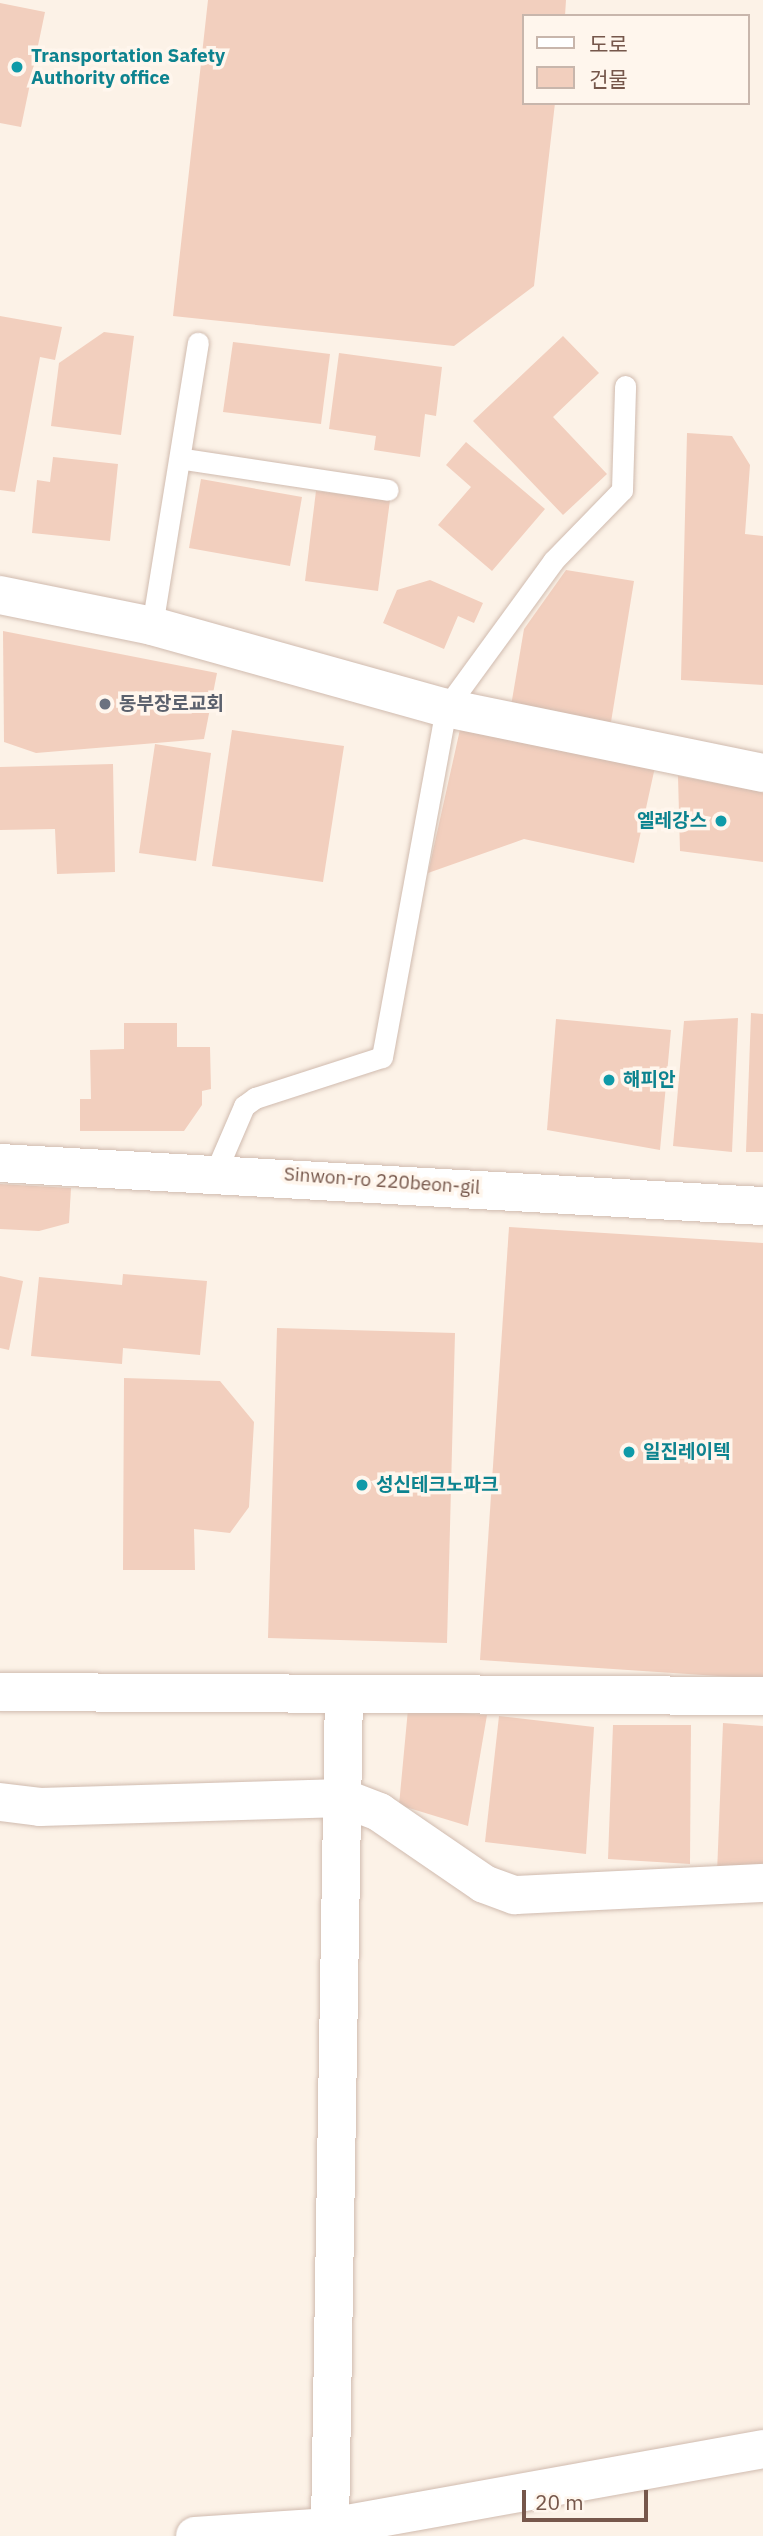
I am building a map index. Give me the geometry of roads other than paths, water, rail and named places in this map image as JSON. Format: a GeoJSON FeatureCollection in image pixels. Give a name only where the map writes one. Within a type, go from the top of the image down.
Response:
{"type":"FeatureCollection","features":[{"type":"Feature","properties":{"kind":"street"},"geometry":{"type":"LineString","coordinates":[[0,595],[152,626],[446,708],[763,773]]}},
{"type":"Feature","properties":{"kind":"street","name":"Sinwon-ro 220beon-gil"},"geometry":{"type":"LineString","coordinates":[[0,1163],[216,1171],[763,1206]]}},
{"type":"Feature","properties":{"kind":"street"},"geometry":{"type":"LineString","coordinates":[[0,1692],[763,1696]]}},
{"type":"Feature","properties":{"kind":"street"},"geometry":{"type":"LineString","coordinates":[[330,2526],[344,1694]]}},
{"type":"Feature","properties":{"kind":"street"},"geometry":{"type":"LineString","coordinates":[[0,1802],[40,1807],[342,1798],[379,1812],[484,1884],[515,1895],[763,1882]]}},
{"type":"Feature","properties":{"kind":"street"},"geometry":{"type":"LineString","coordinates":[[195,2536],[330,2526],[763,2449]]}},
{"type":"Feature","properties":{"kind":"lane"},"geometry":{"type":"LineString","coordinates":[[152,626],[184,459],[198,343]]}},
{"type":"Feature","properties":{"kind":"lane"},"geometry":{"type":"LineString","coordinates":[[216,1171],[244,1106],[255,1098],[382,1057],[446,708],[553,561],[622,489],[625,386]]}},
{"type":"Feature","properties":{"kind":"lane"},"geometry":{"type":"LineString","coordinates":[[184,459],[388,490]]}},
{"type":"Feature","properties":{"kind":"place","name":"Transportation Safety Authority office"},"geometry":{"type":"Point","coordinates":[17,67]}},
{"type":"Feature","properties":{"kind":"place","name":"동부장로교회"},"geometry":{"type":"Point","coordinates":[105,704]}},
{"type":"Feature","properties":{"kind":"place","name":"엘레강스"},"geometry":{"type":"Point","coordinates":[721,821]}},
{"type":"Feature","properties":{"kind":"place","name":"해피안"},"geometry":{"type":"Point","coordinates":[609,1080]}},
{"type":"Feature","properties":{"kind":"place","name":"일진레이텍"},"geometry":{"type":"Point","coordinates":[629,1452]}},
{"type":"Feature","properties":{"kind":"place","name":"성신테크노파크"},"geometry":{"type":"Point","coordinates":[362,1485]}}]}
